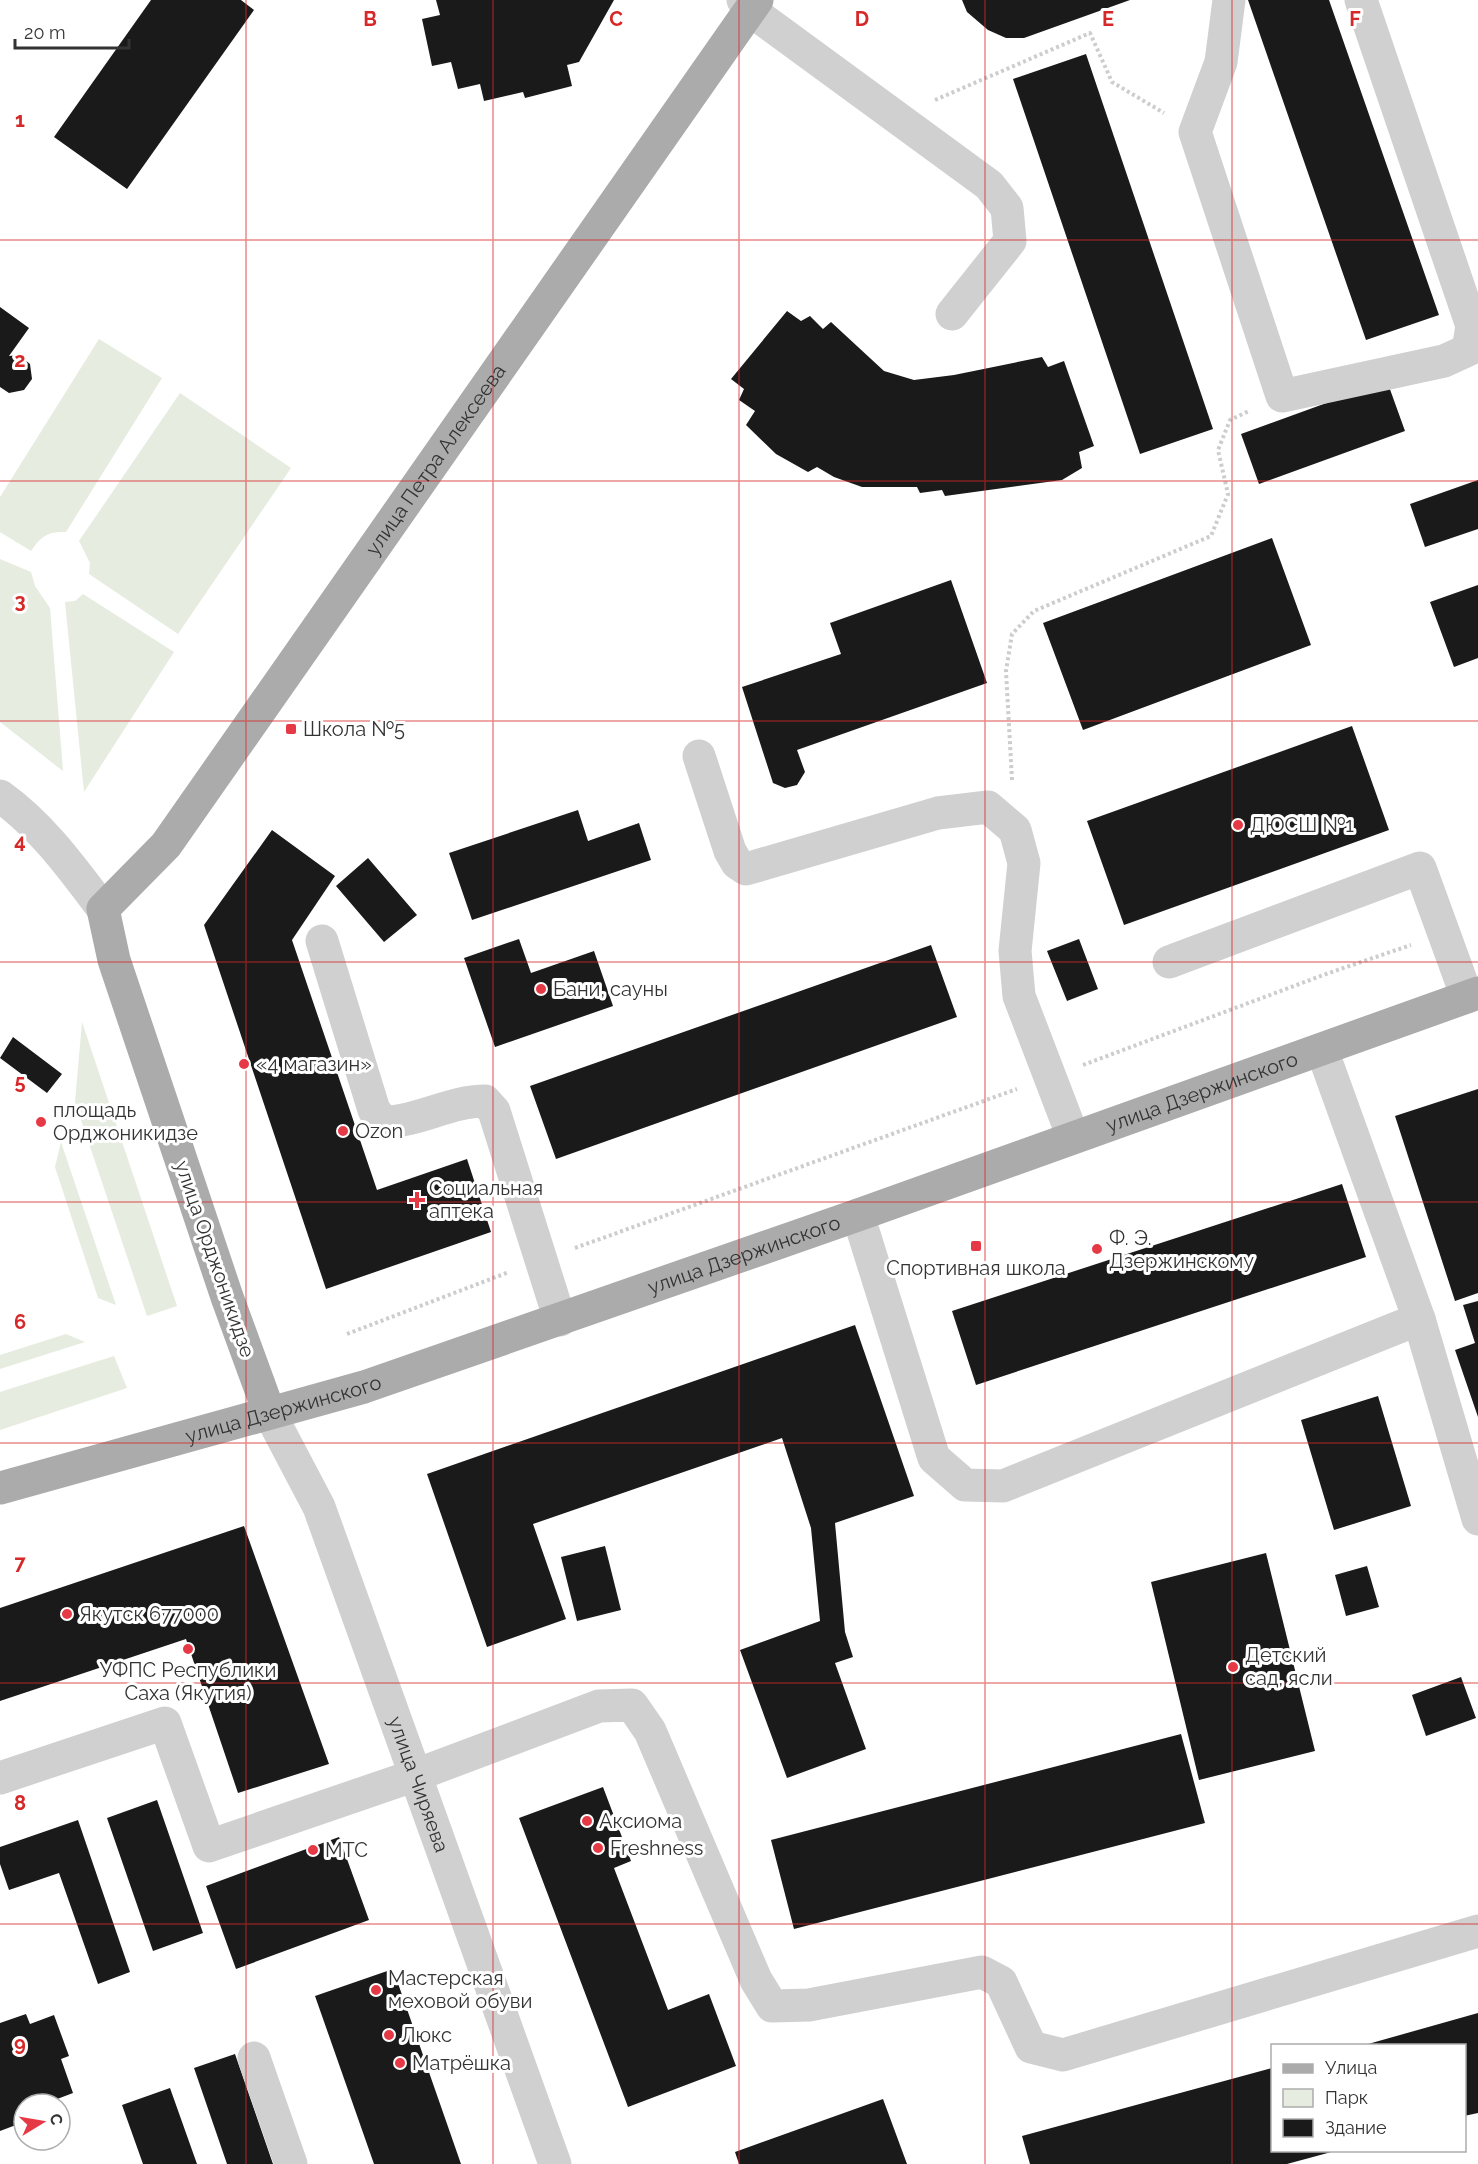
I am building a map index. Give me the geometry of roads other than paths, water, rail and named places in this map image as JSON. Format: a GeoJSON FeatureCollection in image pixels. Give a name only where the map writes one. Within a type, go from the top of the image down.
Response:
{"type":"FeatureCollection","features":[{"type":"Feature","properties":{"kind":"main road","name":"улица Петра Алексеева"},"geometry":{"type":"LineString","coordinates":[[103,909],[166,845],[750,3]]}},
{"type":"Feature","properties":{"kind":"main road","name":"улица Орджоникидзе"},"geometry":{"type":"LineString","coordinates":[[103,909],[114,960],[227,1297],[269,1412]]}},
{"type":"Feature","properties":{"kind":"main road","name":"улица Дзержинского"},"geometry":{"type":"LineString","coordinates":[[0,1488],[364,1387],[858,1215],[1472,995]]}},
{"type":"Feature","properties":{"kind":"street"},"geometry":{"type":"LineString","coordinates":[[1229,0],[1228,24],[1221,62],[1195,132],[1282,396],[1444,361],[1468,350],[1472,326],[1361,0]]}},
{"type":"Feature","properties":{"kind":"street"},"geometry":{"type":"LineString","coordinates":[[750,3],[896,117],[989,185],[1007,208],[1010,241],[952,314]]}},
{"type":"Feature","properties":{"kind":"street"},"geometry":{"type":"LineString","coordinates":[[699,756],[730,851],[737,863],[746,869],[938,813],[988,807],[1015,830],[1024,863],[1015,951],[1019,996],[1073,1137]]}},
{"type":"Feature","properties":{"kind":"street","name":"улица Орджоникидзе"},"geometry":{"type":"LineString","coordinates":[[0,796],[19,810],[66,859],[103,909]]}},
{"type":"Feature","properties":{"kind":"street"},"geometry":{"type":"LineString","coordinates":[[1169,962],[1420,868],[1444,934],[1472,995]]}},
{"type":"Feature","properties":{"kind":"street"},"geometry":{"type":"LineString","coordinates":[[322,941],[374,1110],[383,1122],[398,1122],[470,1101],[484,1101],[494,1111],[560,1320]]}},
{"type":"Feature","properties":{"kind":"street"},"geometry":{"type":"LineString","coordinates":[[1322,1050],[1419,1319],[1478,1519]]}},
{"type":"Feature","properties":{"kind":"street"},"geometry":{"type":"LineString","coordinates":[[858,1215],[934,1458],[965,1485],[1003,1486],[1419,1319]]}},
{"type":"Feature","properties":{"kind":"street","name":"улица Чиряева"},"geometry":{"type":"LineString","coordinates":[[269,1412],[320,1507],[555,2164]]}},
{"type":"Feature","properties":{"kind":"street"},"geometry":{"type":"LineString","coordinates":[[0,1778],[165,1722],[209,1846],[416,1775],[599,1706],[632,1705],[650,1731],[756,1980],[772,2006],[809,2005],[982,1972],[1001,1982],[1031,2048],[1063,2055],[1478,1931]]}},
{"type":"Feature","properties":{"kind":"street"},"geometry":{"type":"LineString","coordinates":[[254,2058],[291,2164]]}},
{"type":"Feature","properties":{"kind":"place","name":"Школа №5"},"geometry":{"type":"Point","coordinates":[291,729]}},
{"type":"Feature","properties":{"kind":"place","name":"ДЮСШ №1"},"geometry":{"type":"Point","coordinates":[1238,825]}},
{"type":"Feature","properties":{"kind":"place","name":"Бани, сауны"},"geometry":{"type":"Point","coordinates":[541,989]}},
{"type":"Feature","properties":{"kind":"place","name":"«4 магазин»"},"geometry":{"type":"Point","coordinates":[244,1064]}},
{"type":"Feature","properties":{"kind":"place","name":"площадь Орджоникидзе"},"geometry":{"type":"Point","coordinates":[41,1122]}},
{"type":"Feature","properties":{"kind":"place","name":"Ozon"},"geometry":{"type":"Point","coordinates":[343,1131]}},
{"type":"Feature","properties":{"kind":"place","name":"Социальная аптека"},"geometry":{"type":"Point","coordinates":[417,1200]}},
{"type":"Feature","properties":{"kind":"place","name":"Спортивная школа"},"geometry":{"type":"Point","coordinates":[976,1246]}},
{"type":"Feature","properties":{"kind":"place","name":"Ф. Э. Дзержинскому"},"geometry":{"type":"Point","coordinates":[1097,1249]}},
{"type":"Feature","properties":{"kind":"place","name":"Якутск 677000"},"geometry":{"type":"Point","coordinates":[67,1614]}},
{"type":"Feature","properties":{"kind":"place","name":"УФПС Республики Саха (Якутия)"},"geometry":{"type":"Point","coordinates":[188,1649]}},
{"type":"Feature","properties":{"kind":"place","name":"Детский сад, ясли"},"geometry":{"type":"Point","coordinates":[1233,1667]}},
{"type":"Feature","properties":{"kind":"place","name":"Аксиома"},"geometry":{"type":"Point","coordinates":[587,1821]}},
{"type":"Feature","properties":{"kind":"place","name":"Freshness"},"geometry":{"type":"Point","coordinates":[598,1848]}},
{"type":"Feature","properties":{"kind":"place","name":"МТС"},"geometry":{"type":"Point","coordinates":[313,1850]}},
{"type":"Feature","properties":{"kind":"place","name":"Мастерская меховой обуви"},"geometry":{"type":"Point","coordinates":[376,1990]}},
{"type":"Feature","properties":{"kind":"place","name":"Люкс"},"geometry":{"type":"Point","coordinates":[389,2035]}},
{"type":"Feature","properties":{"kind":"place","name":"Матрёшка"},"geometry":{"type":"Point","coordinates":[400,2063]}}]}
